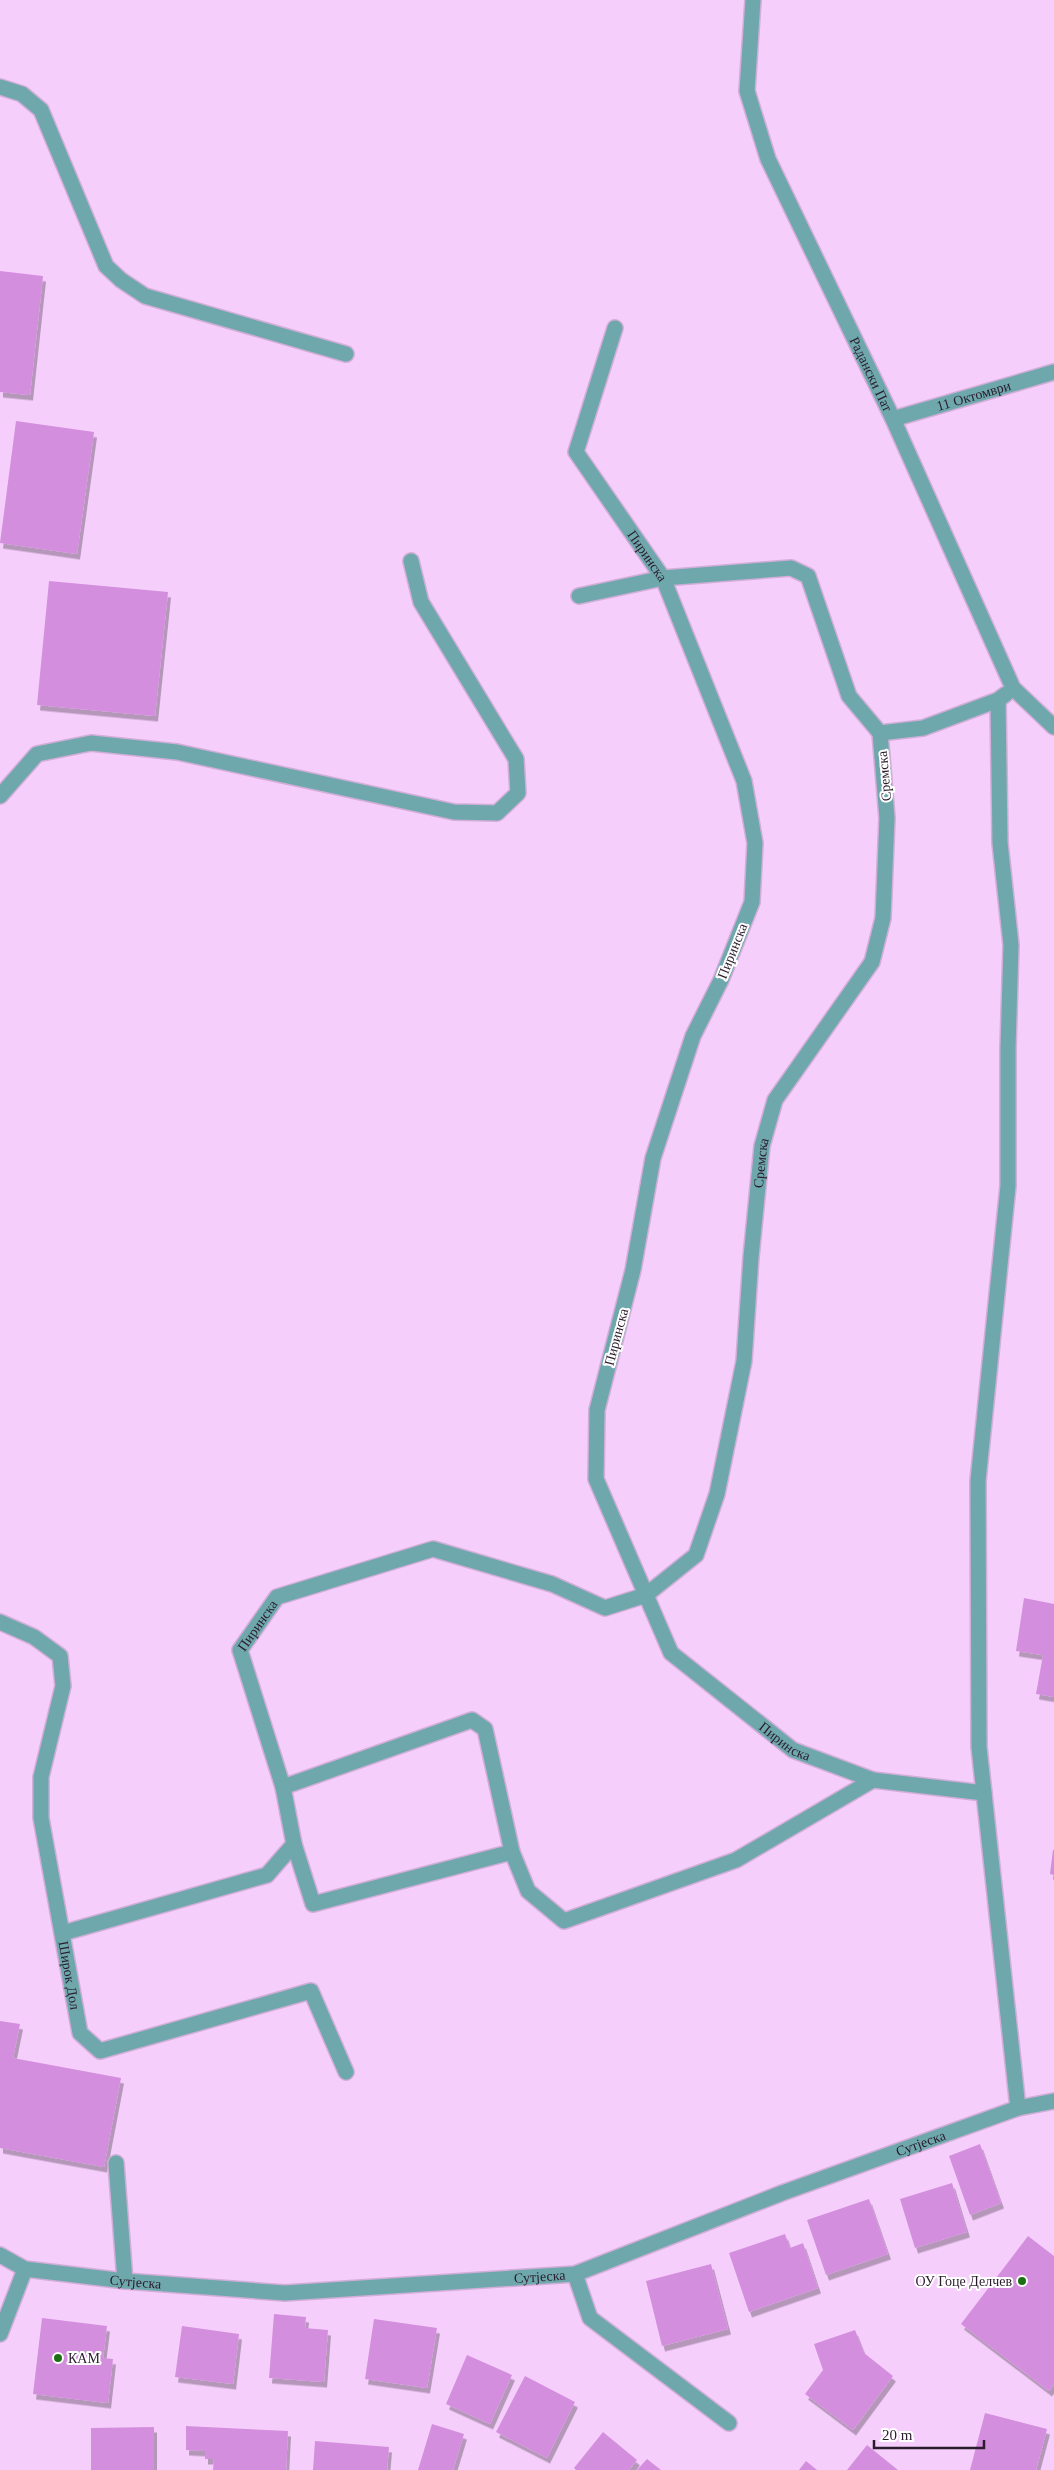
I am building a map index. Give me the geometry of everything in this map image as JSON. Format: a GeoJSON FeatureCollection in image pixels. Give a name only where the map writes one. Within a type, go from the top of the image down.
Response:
{"type":"FeatureCollection","features":[{"type":"Feature","properties":{"kind":"street","name":"Радански Пат"},"geometry":{"type":"LineString","coordinates":[[753,0],[747,91],[768,160],[892,419],[1013,688],[1054,726]]}},
{"type":"Feature","properties":{"kind":"street"},"geometry":{"type":"LineString","coordinates":[[0,87],[22,94],[41,110],[106,266],[121,280],[145,296],[346,354]]}},
{"type":"Feature","properties":{"kind":"street","name":"Пиринска"},"geometry":{"type":"LineString","coordinates":[[615,328],[576,452],[663,578],[744,781],[755,843],[752,902],[721,980],[693,1036],[653,1158],[633,1270],[597,1410],[596,1480],[671,1653],[793,1750],[873,1780],[984,1794]]}},
{"type":"Feature","properties":{"kind":"street","name":"11 Октомври"},"geometry":{"type":"LineString","coordinates":[[892,419],[1054,372]]}},
{"type":"Feature","properties":{"kind":"street"},"geometry":{"type":"LineString","coordinates":[[0,796],[37,754],[91,743],[177,752],[454,812],[497,813],[518,793],[516,759],[421,602],[412,561]]}},
{"type":"Feature","properties":{"kind":"street"},"geometry":{"type":"LineString","coordinates":[[579,596],[663,578],[791,568],[808,576],[848,696],[880,732],[922,728],[998,700],[1013,688]]}},
{"type":"Feature","properties":{"kind":"street"},"geometry":{"type":"LineString","coordinates":[[998,700],[1000,843],[1011,945],[1008,1049],[1008,1186],[978,1481],[979,1747],[1018,2108]]}},
{"type":"Feature","properties":{"kind":"street","name":"Сремска"},"geometry":{"type":"LineString","coordinates":[[646,1595],[696,1555],[717,1494],[744,1362],[751,1257],[762,1146],[775,1100],[872,962],[883,918],[887,818],[880,732]]}},
{"type":"Feature","properties":{"kind":"street","name":"Пиринска"},"geometry":{"type":"LineString","coordinates":[[512,1852],[313,1904],[294,1844],[283,1787],[240,1650],[277,1597],[433,1549],[552,1584],[605,1608],[646,1595]]}},
{"type":"Feature","properties":{"kind":"street","name":"Широк Дол"},"geometry":{"type":"LineString","coordinates":[[0,1622],[34,1637],[60,1656],[63,1686],[41,1777],[41,1818],[80,2033],[100,2051],[311,1991],[346,2072]]}},
{"type":"Feature","properties":{"kind":"street"},"geometry":{"type":"LineString","coordinates":[[283,1787],[472,1720],[485,1729],[512,1852],[528,1891],[564,1921],[736,1860],[873,1780]]}},
{"type":"Feature","properties":{"kind":"street"},"geometry":{"type":"LineString","coordinates":[[63,1933],[267,1875],[294,1844]]}},
{"type":"Feature","properties":{"kind":"street","name":"Сутјеска"},"geometry":{"type":"LineString","coordinates":[[2,2260],[25,2269],[125,2281],[285,2294],[575,2274],[782,2193],[1018,2108],[1054,2101]]}},
{"type":"Feature","properties":{"kind":"street"},"geometry":{"type":"LineString","coordinates":[[116,2163],[125,2281]]}},
{"type":"Feature","properties":{"kind":"street"},"geometry":{"type":"LineString","coordinates":[[0,2334],[25,2269]]}},
{"type":"Feature","properties":{"kind":"street"},"geometry":{"type":"LineString","coordinates":[[575,2274],[590,2318],[729,2423]]}},
{"type":"Feature","properties":{"kind":"building"},"geometry":{"type":"Polygon","coordinates":[[[0,271],[43,276],[30,395],[0,392],[0,271]]]}},
{"type":"Feature","properties":{"kind":"building"},"geometry":{"type":"Polygon","coordinates":[[[16,421],[94,432],[77,554],[0,543],[16,421]]]}},
{"type":"Feature","properties":{"kind":"building"},"geometry":{"type":"Polygon","coordinates":[[[49,581],[168,592],[155,716],[37,705],[49,581]]]}},
{"type":"Feature","properties":{"kind":"building"},"geometry":{"type":"Polygon","coordinates":[[[1024,1598],[1054,1604],[1054,1697],[1036,1694],[1043,1655],[1016,1651],[1024,1598]]]}},
{"type":"Feature","properties":{"kind":"building"},"geometry":{"type":"Polygon","coordinates":[[[1054,1850],[1054,1875],[1050,1874],[1054,1850]]]}},
{"type":"Feature","properties":{"kind":"building"},"geometry":{"type":"Polygon","coordinates":[[[0,2021],[20,2024],[13,2058],[121,2078],[104,2167],[0,2148],[0,2021]]]}},
{"type":"Feature","properties":{"kind":"building"},"geometry":{"type":"Polygon","coordinates":[[[980,2144],[1001,2203],[970,2215],[949,2156],[980,2144]]]}},
{"type":"Feature","properties":{"kind":"building"},"geometry":{"type":"Polygon","coordinates":[[[952,2183],[967,2232],[915,2248],[900,2199],[952,2183]]]}},
{"type":"Feature","properties":{"kind":"building"},"geometry":{"type":"Polygon","coordinates":[[[869,2199],[888,2254],[826,2275],[807,2220],[869,2199]]]}},
{"type":"Feature","properties":{"kind":"building"},"geometry":{"type":"Polygon","coordinates":[[[785,2234],[790,2248],[803,2243],[818,2288],[749,2312],[729,2253],[785,2234]]]}},
{"type":"Feature","properties":{"kind":"building","name":"ОУ Гоце Делчев"},"geometry":{"type":"Polygon","coordinates":[[[1028,2236],[1054,2256],[1054,2384],[1049,2391],[961,2324],[1028,2236]]]}},
{"type":"Feature","properties":{"kind":"building"},"geometry":{"type":"Polygon","coordinates":[[[711,2264],[728,2329],[662,2346],[646,2281],[711,2264]]]}},
{"type":"Feature","properties":{"kind":"building"},"geometry":{"type":"Polygon","coordinates":[[[274,2314],[306,2317],[305,2328],[328,2330],[324,2382],[269,2378],[274,2314]]]}},
{"type":"Feature","properties":{"kind":"building"},"geometry":{"type":"Polygon","coordinates":[[[42,2318],[107,2326],[103,2358],[113,2359],[108,2403],[33,2394],[42,2318]]]}},
{"type":"Feature","properties":{"kind":"building"},"geometry":{"type":"Polygon","coordinates":[[[374,2319],[437,2328],[427,2388],[365,2379],[374,2319]]]}},
{"type":"Feature","properties":{"kind":"building"},"geometry":{"type":"Polygon","coordinates":[[[182,2326],[239,2334],[233,2384],[175,2377],[182,2326]]]}},
{"type":"Feature","properties":{"kind":"building"},"geometry":{"type":"Polygon","coordinates":[[[855,2330],[864,2353],[893,2376],[853,2430],[805,2394],[823,2370],[814,2344],[855,2330]]]}},
{"type":"Feature","properties":{"kind":"building"},"geometry":{"type":"Polygon","coordinates":[[[467,2355],[512,2375],[490,2424],[446,2404],[467,2355]]]}},
{"type":"Feature","properties":{"kind":"building"},"geometry":{"type":"Polygon","coordinates":[[[525,2376],[575,2402],[547,2458],[496,2432],[525,2376]]]}},
{"type":"Feature","properties":{"kind":"building"},"geometry":{"type":"Polygon","coordinates":[[[985,2413],[1047,2429],[1036,2470],[970,2470],[985,2413]]]}},
{"type":"Feature","properties":{"kind":"building"},"geometry":{"type":"Polygon","coordinates":[[[432,2424],[464,2434],[453,2470],[418,2470],[432,2424]]]}},
{"type":"Feature","properties":{"kind":"building"},"geometry":{"type":"Polygon","coordinates":[[[186,2426],[288,2431],[286,2470],[213,2470],[214,2459],[205,2459],[205,2451],[186,2450],[186,2426]]]}},
{"type":"Feature","properties":{"kind":"building"},"geometry":{"type":"Polygon","coordinates":[[[154,2427],[154,2470],[91,2470],[91,2428],[154,2427]]]}},
{"type":"Feature","properties":{"kind":"building"},"geometry":{"type":"Polygon","coordinates":[[[603,2432],[637,2460],[629,2470],[576,2470],[574,2468],[603,2432]]]}},
{"type":"Feature","properties":{"kind":"building"},"geometry":{"type":"Polygon","coordinates":[[[315,2441],[389,2447],[387,2470],[313,2470],[315,2441]]]}},
{"type":"Feature","properties":{"kind":"building"},"geometry":{"type":"Polygon","coordinates":[[[867,2445],[898,2470],[847,2470],[867,2445]]]}},
{"type":"Feature","properties":{"kind":"building"},"geometry":{"type":"Polygon","coordinates":[[[647,2459],[661,2470],[637,2470],[647,2459]]]}},
{"type":"Feature","properties":{"kind":"building"},"geometry":{"type":"Polygon","coordinates":[[[806,2461],[817,2470],[799,2470],[806,2461]]]}},
{"type":"Feature","properties":{"kind":"place","name":"ОУ Гоце Делчев"},"geometry":{"type":"Point","coordinates":[1022,2281]}},
{"type":"Feature","properties":{"kind":"place","name":"КАМ"},"geometry":{"type":"Point","coordinates":[58,2358]}}]}
